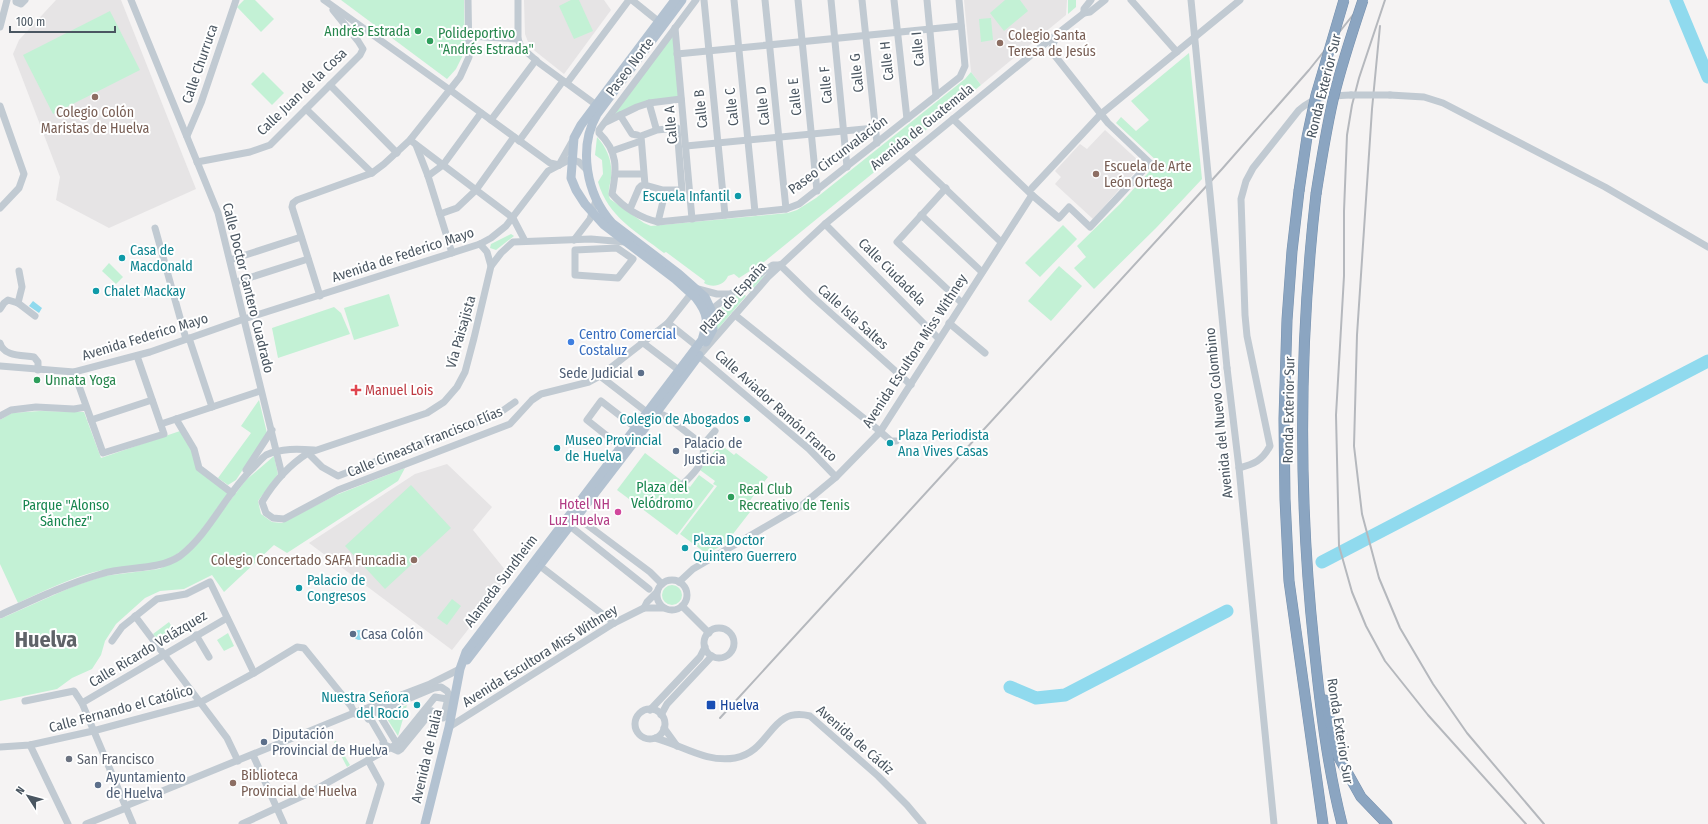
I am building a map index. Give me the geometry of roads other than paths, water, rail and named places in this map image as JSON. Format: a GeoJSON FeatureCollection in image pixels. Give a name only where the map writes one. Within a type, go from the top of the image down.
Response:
{"type":"FeatureCollection","features":[{"type":"Feature","properties":{"kind":"highway","name":"Ronda Exterior Sur"},"geometry":{"type":"LineString","coordinates":[[1323,824],[1290,581],[1285,499],[1284,418],[1287,320],[1292,251],[1299,191],[1307,136],[1316,95],[1344,0]]}},
{"type":"Feature","properties":{"kind":"highway","name":"Ronda Exterior Sur"},"geometry":{"type":"LineString","coordinates":[[1342,824],[1320,706],[1307,580],[1303,502],[1302,414],[1309,252],[1316,194],[1333,100],[1346,51],[1363,0]]}},
{"type":"Feature","properties":{"kind":"highway"},"geometry":{"type":"LineString","coordinates":[[1315,653],[1338,756],[1361,797],[1387,824]]}},
{"type":"Feature","properties":{"kind":"main road"},"geometry":{"type":"LineString","coordinates":[[675,0],[595,104],[574,138],[571,159],[571,178],[576,190],[592,214],[625,242],[694,291]]}},
{"type":"Feature","properties":{"kind":"main road"},"geometry":{"type":"LineString","coordinates":[[682,0],[593,121],[589,136],[587,170],[596,200],[604,214],[612,223],[694,291],[701,305],[708,311]]}},
{"type":"Feature","properties":{"kind":"main road","name":"Alameda Sundheim"},"geometry":{"type":"LineString","coordinates":[[451,697],[466,652],[472,642],[574,515],[698,351],[707,323],[708,311]]}},
{"type":"Feature","properties":{"kind":"main road","name":"Alameda Sundheim"},"geometry":{"type":"LineString","coordinates":[[460,669],[570,526],[574,515],[636,428],[680,371],[698,351]]}},
{"type":"Feature","properties":{"kind":"main road","name":"Avenida de Italia"},"geometry":{"type":"LineString","coordinates":[[425,824],[449,727],[451,697]]}},
{"type":"Feature","properties":{"kind":"street"},"geometry":{"type":"LineString","coordinates":[[0,27],[7,0]]}},
{"type":"Feature","properties":{"kind":"street"},"geometry":{"type":"LineString","coordinates":[[16,0],[16,2],[21,4],[25,0]]}},
{"type":"Feature","properties":{"kind":"street","name":"Calle Doctor Cantero Cuadrado"},"geometry":{"type":"LineString","coordinates":[[131,0],[218,213],[236,282],[260,391],[272,430],[282,475]]}},
{"type":"Feature","properties":{"kind":"street","name":"Calle Churruca"},"geometry":{"type":"LineString","coordinates":[[187,136],[201,103],[236,0]]}},
{"type":"Feature","properties":{"kind":"street"},"geometry":{"type":"LineString","coordinates":[[320,296],[292,207],[293,203],[297,200],[372,173],[413,142],[460,77],[469,57],[468,0]]}},
{"type":"Feature","properties":{"kind":"street"},"geometry":{"type":"LineString","coordinates":[[518,0],[518,39],[521,47],[595,104]]}},
{"type":"Feature","properties":{"kind":"street"},"geometry":{"type":"LineString","coordinates":[[440,214],[457,208],[476,190],[630,0],[658,21]]}},
{"type":"Feature","properties":{"kind":"street"},"geometry":{"type":"LineString","coordinates":[[675,28],[696,0]]}},
{"type":"Feature","properties":{"kind":"street","name":"Calle B"},"geometry":{"type":"LineString","coordinates":[[704,0],[725,215]]}},
{"type":"Feature","properties":{"kind":"street","name":"Calle C"},"geometry":{"type":"LineString","coordinates":[[734,0],[755,212]]}},
{"type":"Feature","properties":{"kind":"street","name":"Calle D"},"geometry":{"type":"LineString","coordinates":[[765,0],[786,209]]}},
{"type":"Feature","properties":{"kind":"street","name":"Calle E"},"geometry":{"type":"LineString","coordinates":[[798,0],[817,191]]}},
{"type":"Feature","properties":{"kind":"street","name":"Calle F"},"geometry":{"type":"LineString","coordinates":[[831,0],[847,167]]}},
{"type":"Feature","properties":{"kind":"street","name":"Calle G"},"geometry":{"type":"LineString","coordinates":[[862,0],[877,143]]}},
{"type":"Feature","properties":{"kind":"street","name":"Calle H"},"geometry":{"type":"LineString","coordinates":[[894,0],[907,119]]}},
{"type":"Feature","properties":{"kind":"street","name":"Calle I"},"geometry":{"type":"LineString","coordinates":[[927,0],[936,96]]}},
{"type":"Feature","properties":{"kind":"street"},"geometry":{"type":"LineString","coordinates":[[677,54],[958,26],[959,0]]}},
{"type":"Feature","properties":{"kind":"street","name":"Avenida de Guatemala"},"geometry":{"type":"LineString","coordinates":[[1084,13],[1084,9],[1091,0]]}},
{"type":"Feature","properties":{"kind":"street","name":"Avenida de Guatemala"},"geometry":{"type":"LineString","coordinates":[[780,265],[825,224],[953,119],[1084,13],[1090,12],[1105,0]]}},
{"type":"Feature","properties":{"kind":"street"},"geometry":{"type":"LineString","coordinates":[[1131,0],[1177,52]]}},
{"type":"Feature","properties":{"kind":"street","name":"Avenida del Nuevo Colombino"},"geometry":{"type":"LineString","coordinates":[[1190,0],[1227,368],[1239,468],[1274,824]]}},
{"type":"Feature","properties":{"kind":"street","name":"Avenida Escultora Miss Withney"},"geometry":{"type":"LineString","coordinates":[[679,582],[693,569],[801,506],[836,477],[880,432],[1032,192],[1101,114],[1240,0]]}},
{"type":"Feature","properties":{"kind":"street"},"geometry":{"type":"LineString","coordinates":[[325,1],[550,163],[559,165],[571,159],[579,162],[587,170]]}},
{"type":"Feature","properties":{"kind":"street","name":"Calle Juan de la Cosa"},"geometry":{"type":"LineString","coordinates":[[197,162],[250,152],[270,145],[360,55],[363,49],[358,41],[325,1]]}},
{"type":"Feature","properties":{"kind":"street","name":"Paseo Circunvalación"},"geometry":{"type":"LineString","coordinates":[[692,219],[786,209],[799,204],[817,191],[960,77],[965,66],[958,26]]}},
{"type":"Feature","properties":{"kind":"street","name":"Calle A"},"geometry":{"type":"LineString","coordinates":[[675,28],[692,219]]}},
{"type":"Feature","properties":{"kind":"street","name":"Paseo Norte"},"geometry":{"type":"LineString","coordinates":[[675,28],[599,130],[599,133],[606,139],[612,151],[616,174],[612,194],[618,201],[642,217],[658,222],[692,219]]}},
{"type":"Feature","properties":{"kind":"street"},"geometry":{"type":"LineString","coordinates":[[953,119],[1059,218],[1069,207],[1090,227],[1150,163],[1101,114],[1052,52],[1052,47],[1057,35]]}},
{"type":"Feature","properties":{"kind":"street"},"geometry":{"type":"LineString","coordinates":[[469,36],[518,39]]}},
{"type":"Feature","properties":{"kind":"street"},"geometry":{"type":"LineString","coordinates":[[491,120],[536,60]]}},
{"type":"Feature","properties":{"kind":"street"},"geometry":{"type":"LineString","coordinates":[[330,85],[397,153]]}},
{"type":"Feature","properties":{"kind":"street"},"geometry":{"type":"LineString","coordinates":[[1239,468],[1252,464],[1265,456],[1270,446],[1245,315],[1242,199],[1246,181],[1258,162],[1299,110],[1308,102],[1321,97],[1390,95],[1424,97],[1443,103],[1605,187],[1708,247]]}},
{"type":"Feature","properties":{"kind":"street","name":"Paseo Norte"},"geometry":{"type":"LineString","coordinates":[[606,122],[649,103],[681,99]]}},
{"type":"Feature","properties":{"kind":"street"},"geometry":{"type":"LineString","coordinates":[[649,103],[656,128]]}},
{"type":"Feature","properties":{"kind":"street"},"geometry":{"type":"LineString","coordinates":[[0,106],[24,174],[19,188],[0,208]]}},
{"type":"Feature","properties":{"kind":"street"},"geometry":{"type":"LineString","coordinates":[[306,109],[372,173]]}},
{"type":"Feature","properties":{"kind":"street"},"geometry":{"type":"LineString","coordinates":[[428,176],[443,165],[481,113]]}},
{"type":"Feature","properties":{"kind":"street"},"geometry":{"type":"LineString","coordinates":[[620,116],[632,134],[637,138],[642,174],[641,186],[630,209]]}},
{"type":"Feature","properties":{"kind":"street"},"geometry":{"type":"LineString","coordinates":[[612,151],[656,128],[677,125]]}},
{"type":"Feature","properties":{"kind":"street"},"geometry":{"type":"LineString","coordinates":[[677,128],[682,191],[664,190],[645,185],[641,136],[657,130],[677,128]]}},
{"type":"Feature","properties":{"kind":"street"},"geometry":{"type":"LineString","coordinates":[[686,146],[875,128]]}},
{"type":"Feature","properties":{"kind":"street","name":"Avenida de Federico Mayo"},"geometry":{"type":"LineString","coordinates":[[244,319],[480,244],[491,238],[514,218],[548,171],[559,165],[574,138]]}},
{"type":"Feature","properties":{"kind":"street"},"geometry":{"type":"LineString","coordinates":[[413,142],[514,218],[524,241]]}},
{"type":"Feature","properties":{"kind":"street"},"geometry":{"type":"LineString","coordinates":[[413,142],[428,176],[452,253]]}},
{"type":"Feature","properties":{"kind":"street"},"geometry":{"type":"LineString","coordinates":[[910,155],[1001,242]]}},
{"type":"Feature","properties":{"kind":"street"},"geometry":{"type":"LineString","coordinates":[[616,174],[642,174]]}},
{"type":"Feature","properties":{"kind":"street"},"geometry":{"type":"LineString","coordinates":[[641,186],[665,193],[682,191]]}},
{"type":"Feature","properties":{"kind":"street"},"geometry":{"type":"LineString","coordinates":[[946,188],[897,242],[962,303]]}},
{"type":"Feature","properties":{"kind":"street"},"geometry":{"type":"LineString","coordinates":[[658,222],[665,193]]}},
{"type":"Feature","properties":{"kind":"street"},"geometry":{"type":"LineString","coordinates":[[574,240],[592,214],[596,200]]}},
{"type":"Feature","properties":{"kind":"street"},"geometry":{"type":"LineString","coordinates":[[921,215],[982,272]]}},
{"type":"Feature","properties":{"kind":"street","name":"Calle Ciudadela"},"geometry":{"type":"LineString","coordinates":[[825,224],[939,339]]}},
{"type":"Feature","properties":{"kind":"street"},"geometry":{"type":"LineString","coordinates":[[155,228],[188,339],[212,407]]}},
{"type":"Feature","properties":{"kind":"street"},"geometry":{"type":"LineString","coordinates":[[230,260],[301,237]]}},
{"type":"Feature","properties":{"kind":"street","name":"Vía Paisajista"},"geometry":{"type":"LineString","coordinates":[[311,452],[427,413],[444,402],[457,387],[464,372],[474,338],[491,266],[501,253],[514,242],[605,240],[625,242]]}},
{"type":"Feature","properties":{"kind":"street"},"geometry":{"type":"LineString","coordinates":[[480,244],[487,252],[491,266]]}},
{"type":"Feature","properties":{"kind":"street"},"geometry":{"type":"LineString","coordinates":[[617,248],[633,259],[618,278],[575,275],[575,250],[617,248]]}},
{"type":"Feature","properties":{"kind":"street"},"geometry":{"type":"LineString","coordinates":[[236,282],[308,259]]}},
{"type":"Feature","properties":{"kind":"street","name":"Plaza de España"},"geometry":{"type":"LineString","coordinates":[[708,311],[773,265],[780,265]]}},
{"type":"Feature","properties":{"kind":"street","name":"Plaza de España"},"geometry":{"type":"LineString","coordinates":[[698,351],[735,314],[780,265]]}},
{"type":"Feature","properties":{"kind":"street","name":"Calle Isla Saltes"},"geometry":{"type":"LineString","coordinates":[[780,265],[814,298],[911,385]]}},
{"type":"Feature","properties":{"kind":"street"},"geometry":{"type":"LineString","coordinates":[[18,303],[22,287],[19,271]]}},
{"type":"Feature","properties":{"kind":"street","name":"Plaza de España"},"geometry":{"type":"LineString","coordinates":[[694,291],[731,294]]}},
{"type":"Feature","properties":{"kind":"street","name":"Calle Cineasta Francisco Elías"},"geometry":{"type":"LineString","coordinates":[[311,452],[293,462],[269,490],[262,502],[266,513],[273,518],[284,519],[338,490],[510,424],[532,400],[541,394],[589,382],[600,376],[668,323],[694,291]]}},
{"type":"Feature","properties":{"kind":"street"},"geometry":{"type":"LineString","coordinates":[[0,309],[8,300],[18,303],[35,316]]}},
{"type":"Feature","properties":{"kind":"street"},"geometry":{"type":"LineString","coordinates":[[735,314],[891,442],[896,441]]}},
{"type":"Feature","properties":{"kind":"street","name":"Avenida Federico Mayo"},"geometry":{"type":"LineString","coordinates":[[0,366],[74,372],[137,356],[244,319]]}},
{"type":"Feature","properties":{"kind":"street","name":"Calle Aviador Ramón Franco"},"geometry":{"type":"LineString","coordinates":[[668,323],[809,449],[836,477]]}},
{"type":"Feature","properties":{"kind":"street"},"geometry":{"type":"LineString","coordinates":[[949,323],[985,353]]}},
{"type":"Feature","properties":{"kind":"street"},"geometry":{"type":"LineString","coordinates":[[642,342],[680,371]]}},
{"type":"Feature","properties":{"kind":"street"},"geometry":{"type":"LineString","coordinates":[[0,343],[4,351],[10,354],[34,357],[38,362],[38,370]]}},
{"type":"Feature","properties":{"kind":"street"},"geometry":{"type":"LineString","coordinates":[[74,372],[103,453],[164,434],[137,356]]}},
{"type":"Feature","properties":{"kind":"street"},"geometry":{"type":"LineString","coordinates":[[600,376],[648,413]]}},
{"type":"Feature","properties":{"kind":"street"},"geometry":{"type":"LineString","coordinates":[[161,424],[260,391]]}},
{"type":"Feature","properties":{"kind":"street"},"geometry":{"type":"LineString","coordinates":[[91,420],[152,400]]}},
{"type":"Feature","properties":{"kind":"street"},"geometry":{"type":"LineString","coordinates":[[622,447],[587,420],[601,401],[636,428]]}},
{"type":"Feature","properties":{"kind":"street"},"geometry":{"type":"LineString","coordinates":[[241,479],[266,455],[290,449],[311,452],[322,467],[338,476],[491,417],[515,402]]}},
{"type":"Feature","properties":{"kind":"street"},"geometry":{"type":"LineString","coordinates":[[0,416],[11,410],[36,408],[74,409],[86,407]]}},
{"type":"Feature","properties":{"kind":"street"},"geometry":{"type":"LineString","coordinates":[[663,415],[703,445]]}},
{"type":"Feature","properties":{"kind":"street"},"geometry":{"type":"LineString","coordinates":[[176,419],[194,449],[200,468],[232,493]]}},
{"type":"Feature","properties":{"kind":"street"},"geometry":{"type":"LineString","coordinates":[[0,615],[74,582],[103,573],[157,565],[179,556],[199,537],[232,493],[272,430]]}},
{"type":"Feature","properties":{"kind":"street"},"geometry":{"type":"LineString","coordinates":[[684,483],[703,459],[703,445],[715,431]]}},
{"type":"Feature","properties":{"kind":"street"},"geometry":{"type":"LineString","coordinates":[[574,515],[650,572],[662,584]]}},
{"type":"Feature","properties":{"kind":"street"},"geometry":{"type":"LineString","coordinates":[[570,526],[649,589]]}},
{"type":"Feature","properties":{"kind":"street"},"geometry":{"type":"LineString","coordinates":[[540,566],[614,623]]}},
{"type":"Feature","properties":{"kind":"street"},"geometry":{"type":"LineString","coordinates":[[669,580],[679,582],[686,593],[685,602],[682,606],[673,610],[664,608],[658,601],[657,592],[662,584],[669,580]]}},
{"type":"Feature","properties":{"kind":"street"},"geometry":{"type":"LineString","coordinates":[[112,641],[122,626],[157,599],[186,594],[210,582],[254,673]]}},
{"type":"Feature","properties":{"kind":"street","name":"Avenida Escultora Miss Withney"},"geometry":{"type":"LineString","coordinates":[[644,608],[647,602],[657,592]]}},
{"type":"Feature","properties":{"kind":"street"},"geometry":{"type":"LineString","coordinates":[[682,606],[709,633]]}},
{"type":"Feature","properties":{"kind":"street","name":"Avenida Escultora Miss Withney"},"geometry":{"type":"LineString","coordinates":[[449,727],[614,623],[644,608],[664,608]]}},
{"type":"Feature","properties":{"kind":"street"},"geometry":{"type":"LineString","coordinates":[[135,616],[227,738],[238,761]]}},
{"type":"Feature","properties":{"kind":"street","name":"Calle Ricardo Velázquez"},"geometry":{"type":"LineString","coordinates":[[82,703],[163,654],[227,618]]}},
{"type":"Feature","properties":{"kind":"street"},"geometry":{"type":"LineString","coordinates":[[650,710],[700,657],[709,633],[718,628],[732,634],[734,642],[732,650],[727,656],[719,658],[712,656],[705,647]]}},
{"type":"Feature","properties":{"kind":"street"},"geometry":{"type":"LineString","coordinates":[[196,635],[209,657]]}},
{"type":"Feature","properties":{"kind":"street","name":"Calle Fernando el Católico"},"geometry":{"type":"LineString","coordinates":[[0,747],[30,745],[93,731],[201,702],[254,673],[297,646],[304,648],[347,700],[355,714]]}},
{"type":"Feature","properties":{"kind":"street"},"geometry":{"type":"LineString","coordinates":[[661,715],[667,704],[712,656]]}},
{"type":"Feature","properties":{"kind":"street"},"geometry":{"type":"LineString","coordinates":[[86,824],[126,808],[128,805],[253,755],[349,714],[355,714],[433,683],[460,669]]}},
{"type":"Feature","properties":{"kind":"street"},"geometry":{"type":"LineString","coordinates":[[242,824],[310,792],[397,744],[435,697],[451,697],[445,686],[433,683]]}},
{"type":"Feature","properties":{"kind":"street"},"geometry":{"type":"LineString","coordinates":[[441,687],[447,691],[448,695],[443,718],[432,711],[401,750],[398,751],[383,743],[384,742],[370,718],[368,719],[367,716],[377,712],[434,688],[441,687]]}},
{"type":"Feature","properties":{"kind":"street"},"geometry":{"type":"LineString","coordinates":[[25,701],[74,691],[82,703],[133,824]]}},
{"type":"Feature","properties":{"kind":"street"},"geometry":{"type":"LineString","coordinates":[[650,710],[661,715],[664,721],[664,728],[659,736],[655,738],[643,738],[637,732],[635,728],[637,716],[643,711],[650,710]]}},
{"type":"Feature","properties":{"kind":"street"},"geometry":{"type":"LineString","coordinates":[[377,712],[397,744]]}},
{"type":"Feature","properties":{"kind":"street","name":"Avenida de Cádiz"},"geometry":{"type":"LineString","coordinates":[[655,738],[686,751],[711,758],[734,758],[744,755],[757,747],[763,742],[780,720],[789,714],[800,713],[810,716],[908,804],[923,824]]}},
{"type":"Feature","properties":{"kind":"street"},"geometry":{"type":"LineString","coordinates":[[664,728],[677,746]]}},
{"type":"Feature","properties":{"kind":"street"},"geometry":{"type":"LineString","coordinates":[[30,745],[68,824]]}},
{"type":"Feature","properties":{"kind":"street"},"geometry":{"type":"LineString","coordinates":[[253,755],[284,824]]}},
{"type":"Feature","properties":{"kind":"street"},"geometry":{"type":"LineString","coordinates":[[368,760],[381,784],[370,824]]}},
{"type":"Feature","properties":{"kind":"water"},"geometry":{"type":"Polygon","coordinates":[[[33,301],[42,308],[39,313],[29,306],[33,301]]]}},
{"type":"Feature","properties":{"kind":"water"},"geometry":{"type":"Polygon","coordinates":[[[359,630],[364,635],[359,640],[354,635],[359,630]]]}},
{"type":"Feature","properties":{"kind":"waterway"},"geometry":{"type":"LineString","coordinates":[[1676,0],[1708,77]]}},
{"type":"Feature","properties":{"kind":"waterway"},"geometry":{"type":"LineString","coordinates":[[1322,562],[1708,361]]}},
{"type":"Feature","properties":{"kind":"waterway"},"geometry":{"type":"LineString","coordinates":[[1010,687],[1036,698],[1065,695],[1227,611]]}},
{"type":"Feature","properties":{"kind":"railway"},"geometry":{"type":"LineString","coordinates":[[720,718],[1222,169],[1309,70],[1365,0]]}},
{"type":"Feature","properties":{"kind":"railway"},"geometry":{"type":"LineString","coordinates":[[1385,0],[1359,78],[1352,105],[1347,135],[1344,211],[1344,276],[1336,415],[1339,546],[1352,592],[1366,626],[1385,661],[1428,715],[1526,824]]}},
{"type":"Feature","properties":{"kind":"railway"},"geometry":{"type":"LineString","coordinates":[[1380,26],[1372,109],[1357,335],[1354,446],[1362,514],[1379,578],[1400,628],[1433,684],[1467,733],[1544,824]]}},
{"type":"Feature","properties":{"kind":"place","name":"Andrés Estrada"},"geometry":{"type":"Point","coordinates":[418,31]}},
{"type":"Feature","properties":{"kind":"place","name":"Polideportivo \"Andrés Estrada\""},"geometry":{"type":"Point","coordinates":[430,41]}},
{"type":"Feature","properties":{"kind":"place","name":"Colegio Santa Teresa de Jesús"},"geometry":{"type":"Point","coordinates":[1000,43]}},
{"type":"Feature","properties":{"kind":"place","name":"Colegio Colón Maristas de Huelva"},"geometry":{"type":"Point","coordinates":[95,97]}},
{"type":"Feature","properties":{"kind":"place","name":"Escuela de Arte León Ortega"},"geometry":{"type":"Point","coordinates":[1096,174]}},
{"type":"Feature","properties":{"kind":"place","name":"Escuela Infantil"},"geometry":{"type":"Point","coordinates":[738,196]}},
{"type":"Feature","properties":{"kind":"place","name":"Casa de Macdonald"},"geometry":{"type":"Point","coordinates":[122,258]}},
{"type":"Feature","properties":{"kind":"place","name":"Chalet Mackay"},"geometry":{"type":"Point","coordinates":[96,291]}},
{"type":"Feature","properties":{"kind":"place","name":"Centro Comercial Costaluz"},"geometry":{"type":"Point","coordinates":[571,342]}},
{"type":"Feature","properties":{"kind":"place","name":"Sede Judicial"},"geometry":{"type":"Point","coordinates":[641,373]}},
{"type":"Feature","properties":{"kind":"place","name":"Unnata Yoga"},"geometry":{"type":"Point","coordinates":[37,380]}},
{"type":"Feature","properties":{"kind":"place","name":"Manuel Lois"},"geometry":{"type":"Point","coordinates":[356,390]}},
{"type":"Feature","properties":{"kind":"place","name":"Colegio de Abogados"},"geometry":{"type":"Point","coordinates":[747,419]}},
{"type":"Feature","properties":{"kind":"place","name":"Plaza Periodista Ana Vives Casas"},"geometry":{"type":"Point","coordinates":[890,443]}},
{"type":"Feature","properties":{"kind":"place","name":"Museo Provincial de Huelva"},"geometry":{"type":"Point","coordinates":[557,448]}},
{"type":"Feature","properties":{"kind":"place","name":"Palacio de Justicia"},"geometry":{"type":"Point","coordinates":[676,451]}},
{"type":"Feature","properties":{"kind":"place","name":"Real Club Recreativo de Tenis"},"geometry":{"type":"Point","coordinates":[731,497]}},
{"type":"Feature","properties":{"kind":"place","name":"Hotel NH Luz Huelva"},"geometry":{"type":"Point","coordinates":[618,512]}},
{"type":"Feature","properties":{"kind":"place","name":"Plaza Doctor Quintero Guerrero"},"geometry":{"type":"Point","coordinates":[685,548]}},
{"type":"Feature","properties":{"kind":"place","name":"Colegio Concertado SAFA Funcadia"},"geometry":{"type":"Point","coordinates":[414,560]}},
{"type":"Feature","properties":{"kind":"place","name":"Palacio de Congresos"},"geometry":{"type":"Point","coordinates":[299,588]}},
{"type":"Feature","properties":{"kind":"place","name":"Casa Colón"},"geometry":{"type":"Point","coordinates":[353,634]}},
{"type":"Feature","properties":{"kind":"place","name":"Nuestra Señora del Rocío"},"geometry":{"type":"Point","coordinates":[417,705]}},
{"type":"Feature","properties":{"kind":"place","name":"Huelva"},"geometry":{"type":"Point","coordinates":[711,705]}},
{"type":"Feature","properties":{"kind":"place","name":"Diputación Provincial de Huelva"},"geometry":{"type":"Point","coordinates":[264,742]}},
{"type":"Feature","properties":{"kind":"place","name":"San Francisco"},"geometry":{"type":"Point","coordinates":[69,759]}},
{"type":"Feature","properties":{"kind":"place","name":"Biblioteca Provincial de Huelva"},"geometry":{"type":"Point","coordinates":[233,783]}},
{"type":"Feature","properties":{"kind":"place","name":"Ayuntamiento de Huelva"},"geometry":{"type":"Point","coordinates":[98,785]}},
{"type":"Feature","properties":{"kind":"district","name":"Huelva"},"geometry":{"type":"Point","coordinates":[46,639]}},
{"type":"Feature","properties":{"kind":"park label","name":"Plaza del Velódromo"},"geometry":{"type":"Point","coordinates":[662,496]}},
{"type":"Feature","properties":{"kind":"park label","name":"Parque \"Alonso Sánchez\""},"geometry":{"type":"Point","coordinates":[66,514]}}]}
